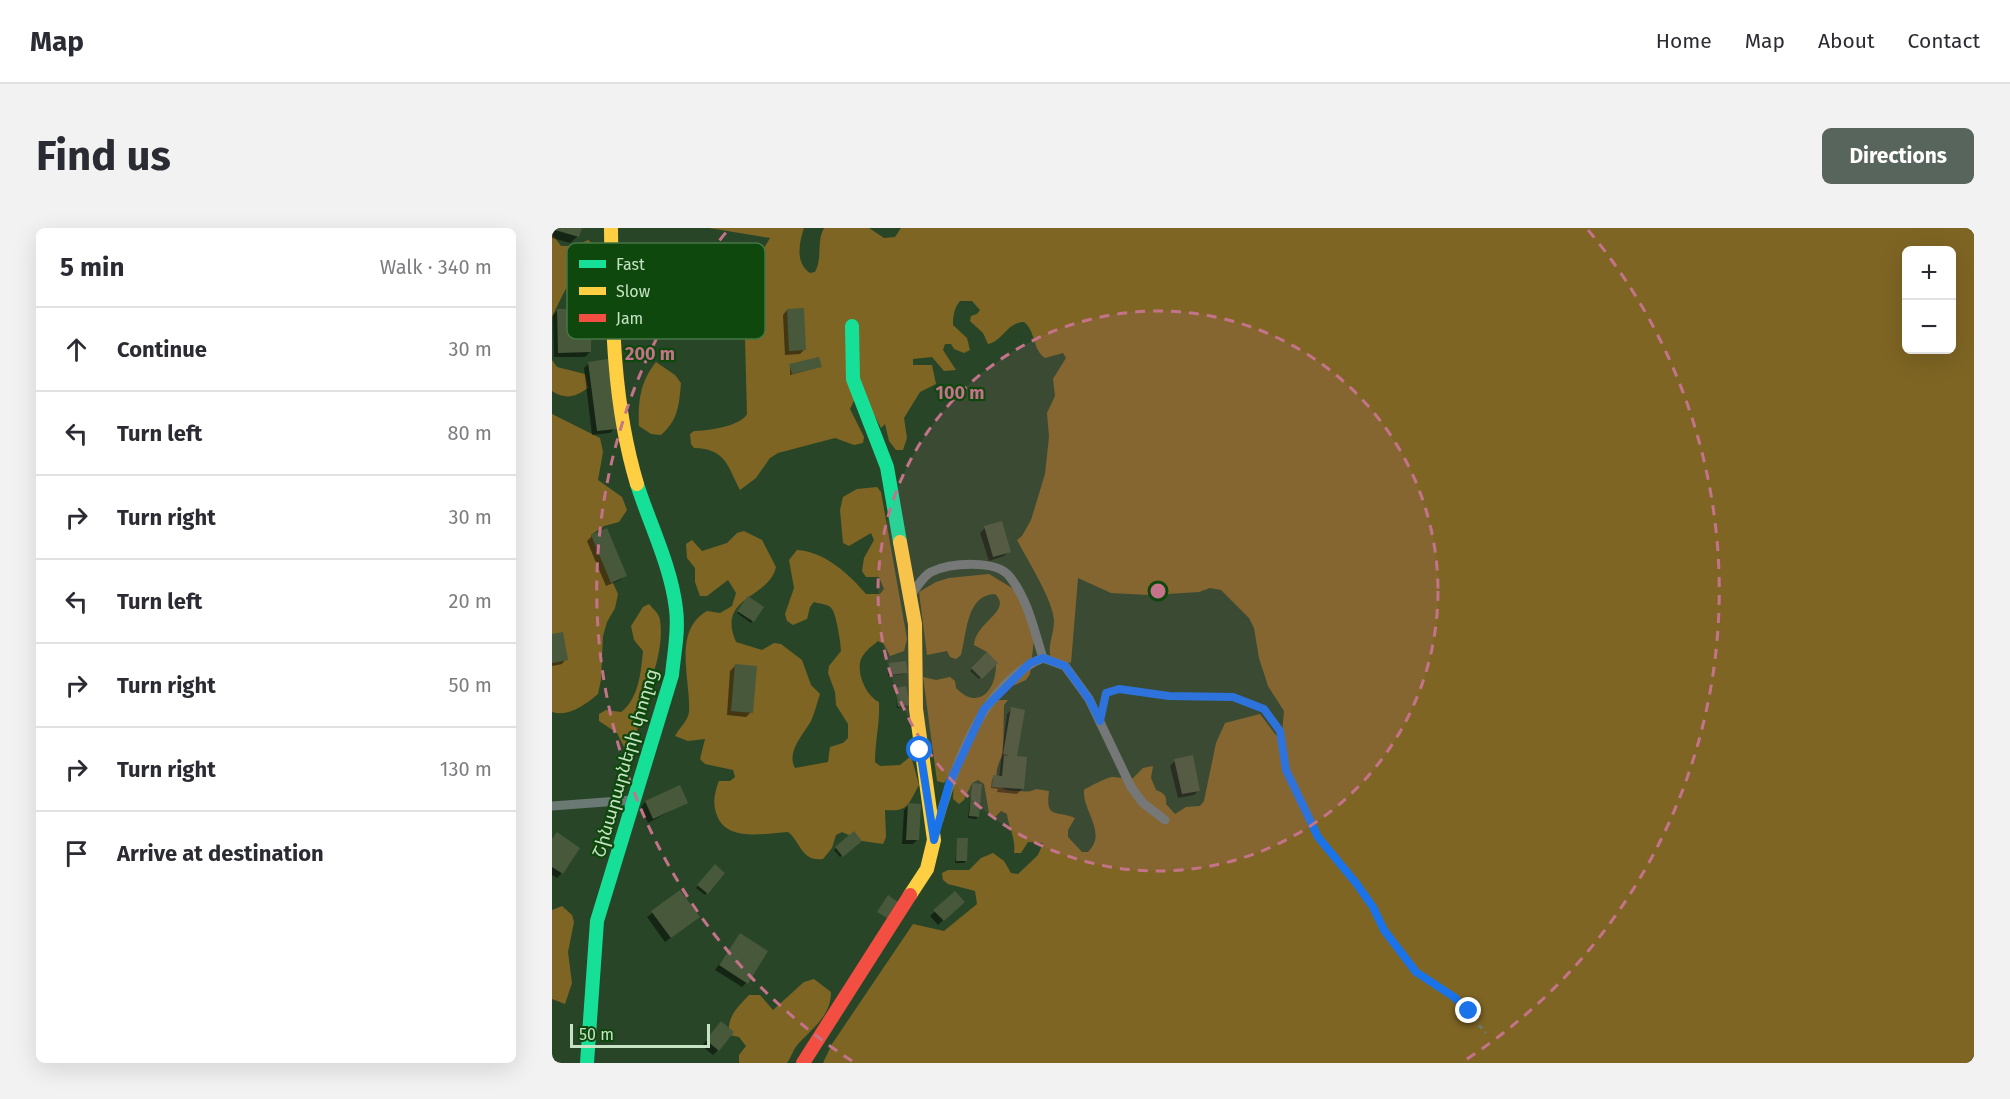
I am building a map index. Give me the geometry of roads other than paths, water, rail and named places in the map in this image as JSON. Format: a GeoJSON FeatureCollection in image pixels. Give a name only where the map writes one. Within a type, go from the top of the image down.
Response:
{"type":"FeatureCollection","features":[{"type":"Feature","properties":{"kind":"street","name":"Շինարարների փողոց"},"geometry":{"type":"LineString","coordinates":[[611,228],[612,243]]}},
{"type":"Feature","properties":{"kind":"street"},"geometry":{"type":"LineString","coordinates":[[803,1063],[927,869],[934,840],[918,730],[914,675],[915,624],[911,595],[887,467],[853,379],[852,326]]}},
{"type":"Feature","properties":{"kind":"street","name":"Շինարարների փողոց"},"geometry":{"type":"LineString","coordinates":[[587,1063],[597,921],[672,675],[676,604],[639,494],[621,413],[615,339]]}},
{"type":"Feature","properties":{"kind":"lane"},"geometry":{"type":"LineString","coordinates":[[911,595],[930,572],[962,564],[988,566],[1009,574],[1028,608],[1043,658]]}},
{"type":"Feature","properties":{"kind":"lane"},"geometry":{"type":"LineString","coordinates":[[934,840],[949,784],[984,709],[1030,663],[1043,658],[1065,666],[1089,699],[1131,787],[1143,803],[1165,820]]}},
{"type":"Feature","properties":{"kind":"lane"},"geometry":{"type":"LineString","coordinates":[[552,806],[634,800]]}}]}
